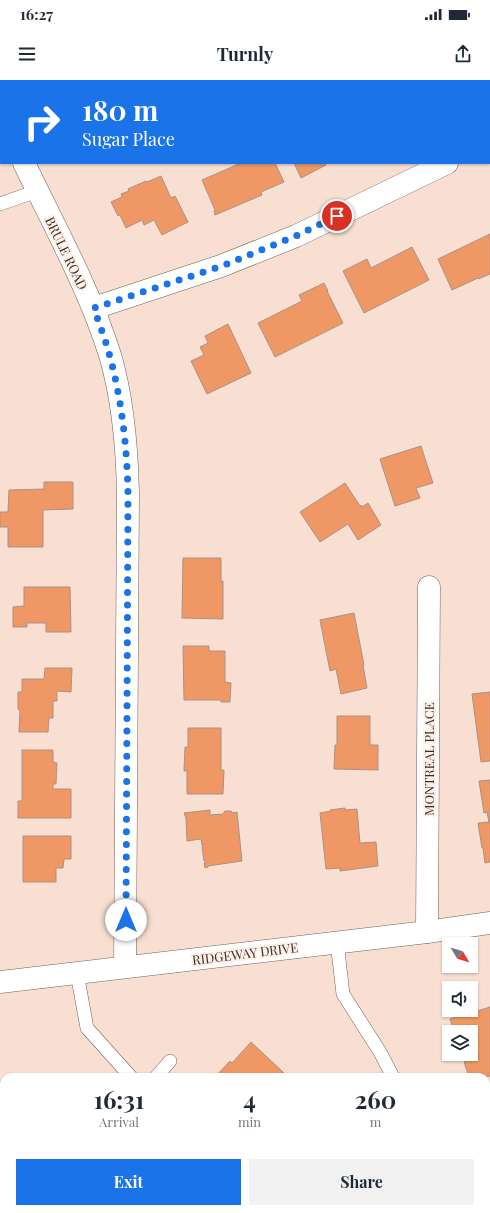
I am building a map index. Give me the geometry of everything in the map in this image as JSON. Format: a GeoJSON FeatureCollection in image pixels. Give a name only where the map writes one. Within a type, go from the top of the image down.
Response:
{"type":"FeatureCollection","features":[{"type":"Feature","properties":{"kind":"street","name":"BRULE ROAD"},"geometry":{"type":"LineString","coordinates":[[24,164],[94,308],[110,356],[121,407],[127,458],[128,501],[125,967]]}},
{"type":"Feature","properties":{"kind":"street"},"geometry":{"type":"LineString","coordinates":[[94,308],[222,266],[296,236],[445,164]]}},
{"type":"Feature","properties":{"kind":"street","name":"MONTREAL PLACE"},"geometry":{"type":"LineString","coordinates":[[427,932],[429,587]]}},
{"type":"Feature","properties":{"kind":"street","name":"RIDGEWAY DRIVE"},"geometry":{"type":"LineString","coordinates":[[0,982],[427,932],[490,923]]}},
{"type":"Feature","properties":{"kind":"lane"},"geometry":{"type":"LineString","coordinates":[[0,204],[37,191]]}},
{"type":"Feature","properties":{"kind":"lane"},"geometry":{"type":"LineString","coordinates":[[337,942],[343,994],[380,1052],[391,1073]]}},
{"type":"Feature","properties":{"kind":"lane"},"geometry":{"type":"LineString","coordinates":[[77,973],[87,1028],[127,1073]]}},
{"type":"Feature","properties":{"kind":"lane"},"geometry":{"type":"LineString","coordinates":[[160,1073],[170,1061]]}},
{"type":"Feature","properties":{"kind":"building"},"geometry":{"type":"Polygon","coordinates":[[[239,164],[275,164],[284,182],[261,192],[262,195],[215,215],[215,210],[202,180],[239,164]]]}},
{"type":"Feature","properties":{"kind":"building"},"geometry":{"type":"Polygon","coordinates":[[[294,164],[326,164],[326,165],[301,178],[294,164]]]}},
{"type":"Feature","properties":{"kind":"building"},"geometry":{"type":"Polygon","coordinates":[[[161,176],[171,198],[175,196],[188,222],[162,235],[154,220],[144,225],[142,220],[126,228],[120,215],[118,216],[111,202],[122,197],[121,194],[129,191],[128,189],[161,176]]]}},
{"type":"Feature","properties":{"kind":"building"},"geometry":{"type":"Polygon","coordinates":[[[490,234],[490,274],[452,290],[438,259],[490,234]]]}},
{"type":"Feature","properties":{"kind":"building"},"geometry":{"type":"Polygon","coordinates":[[[412,247],[429,280],[364,313],[343,271],[367,259],[371,268],[412,247]]]}},
{"type":"Feature","properties":{"kind":"building"},"geometry":{"type":"Polygon","coordinates":[[[324,283],[343,323],[275,357],[258,323],[302,301],[299,295],[324,283]]]}},
{"type":"Feature","properties":{"kind":"building"},"geometry":{"type":"Polygon","coordinates":[[[228,324],[251,373],[207,394],[191,361],[204,355],[200,347],[208,343],[205,336],[228,324]]]}},
{"type":"Feature","properties":{"kind":"building"},"geometry":{"type":"Polygon","coordinates":[[[421,446],[433,483],[416,488],[420,498],[395,506],[380,459],[421,446]]]}},
{"type":"Feature","properties":{"kind":"building"},"geometry":{"type":"Polygon","coordinates":[[[44,482],[73,482],[73,509],[43,510],[43,547],[8,547],[8,527],[0,527],[0,512],[8,512],[9,490],[44,489],[44,482]]]}},
{"type":"Feature","properties":{"kind":"building"},"geometry":{"type":"Polygon","coordinates":[[[345,483],[360,506],[361,505],[362,507],[368,503],[381,525],[358,540],[348,524],[320,542],[300,512],[345,483]]]}},
{"type":"Feature","properties":{"kind":"building"},"geometry":{"type":"Polygon","coordinates":[[[183,558],[221,558],[221,581],[223,581],[223,619],[182,618],[183,558]]]}},
{"type":"Feature","properties":{"kind":"building"},"geometry":{"type":"Polygon","coordinates":[[[24,587],[70,587],[71,632],[46,632],[46,623],[27,623],[27,627],[13,627],[13,607],[24,606],[24,587]]]}},
{"type":"Feature","properties":{"kind":"building"},"geometry":{"type":"Polygon","coordinates":[[[354,613],[367,688],[341,694],[336,669],[330,671],[320,620],[354,613]]]}},
{"type":"Feature","properties":{"kind":"building"},"geometry":{"type":"Polygon","coordinates":[[[183,646],[209,646],[209,651],[225,651],[225,682],[231,683],[230,702],[221,702],[221,700],[184,700],[183,646]]]}},
{"type":"Feature","properties":{"kind":"building"},"geometry":{"type":"Polygon","coordinates":[[[45,668],[72,668],[71,692],[57,691],[57,701],[53,701],[53,718],[49,718],[48,732],[19,732],[20,710],[18,709],[18,692],[22,692],[22,679],[44,679],[45,668]]]}},
{"type":"Feature","properties":{"kind":"building"},"geometry":{"type":"Polygon","coordinates":[[[490,692],[490,761],[481,762],[472,694],[490,692]]]}},
{"type":"Feature","properties":{"kind":"building"},"geometry":{"type":"Polygon","coordinates":[[[337,716],[370,716],[370,745],[378,745],[378,770],[334,769],[335,745],[337,745],[337,716]]]}},
{"type":"Feature","properties":{"kind":"building"},"geometry":{"type":"Polygon","coordinates":[[[188,728],[221,728],[221,770],[224,770],[223,794],[187,794],[187,771],[184,771],[185,747],[188,747],[188,728]]]}},
{"type":"Feature","properties":{"kind":"building"},"geometry":{"type":"Polygon","coordinates":[[[22,750],[53,750],[53,762],[57,763],[56,784],[53,784],[53,789],[71,789],[71,818],[18,818],[18,801],[22,801],[22,750]]]}},
{"type":"Feature","properties":{"kind":"building"},"geometry":{"type":"Polygon","coordinates":[[[490,780],[490,862],[485,863],[478,823],[489,822],[487,812],[484,813],[479,781],[490,780]]]}},
{"type":"Feature","properties":{"kind":"building"},"geometry":{"type":"Polygon","coordinates":[[[345,808],[345,810],[357,809],[360,843],[376,842],[378,866],[340,871],[340,868],[326,869],[320,813],[345,808]]]}},
{"type":"Feature","properties":{"kind":"building"},"geometry":{"type":"Polygon","coordinates":[[[210,810],[210,815],[223,814],[225,811],[231,811],[232,813],[237,812],[242,861],[208,866],[205,868],[204,863],[206,863],[204,861],[203,844],[202,845],[201,839],[187,841],[186,818],[184,813],[210,810]]]}},
{"type":"Feature","properties":{"kind":"building"},"geometry":{"type":"Polygon","coordinates":[[[23,836],[71,836],[71,859],[64,859],[63,868],[56,868],[56,882],[23,882],[23,836]]]}},
{"type":"Feature","properties":{"kind":"building"},"geometry":{"type":"Polygon","coordinates":[[[490,1007],[490,1073],[468,1073],[464,1062],[478,1061],[478,1025],[452,1025],[450,1019],[456,1017],[478,1017],[478,1011],[490,1007]]]}},
{"type":"Feature","properties":{"kind":"building"},"geometry":{"type":"Polygon","coordinates":[[[251,1042],[284,1073],[219,1073],[230,1061],[232,1063],[251,1042]]]}},
{"type":"Feature","properties":{"kind":"route"},"geometry":{"type":"LineString","coordinates":[[126,920],[127,458],[121,407],[110,356],[94,308],[222,266],[296,236],[337,216]]}}]}
